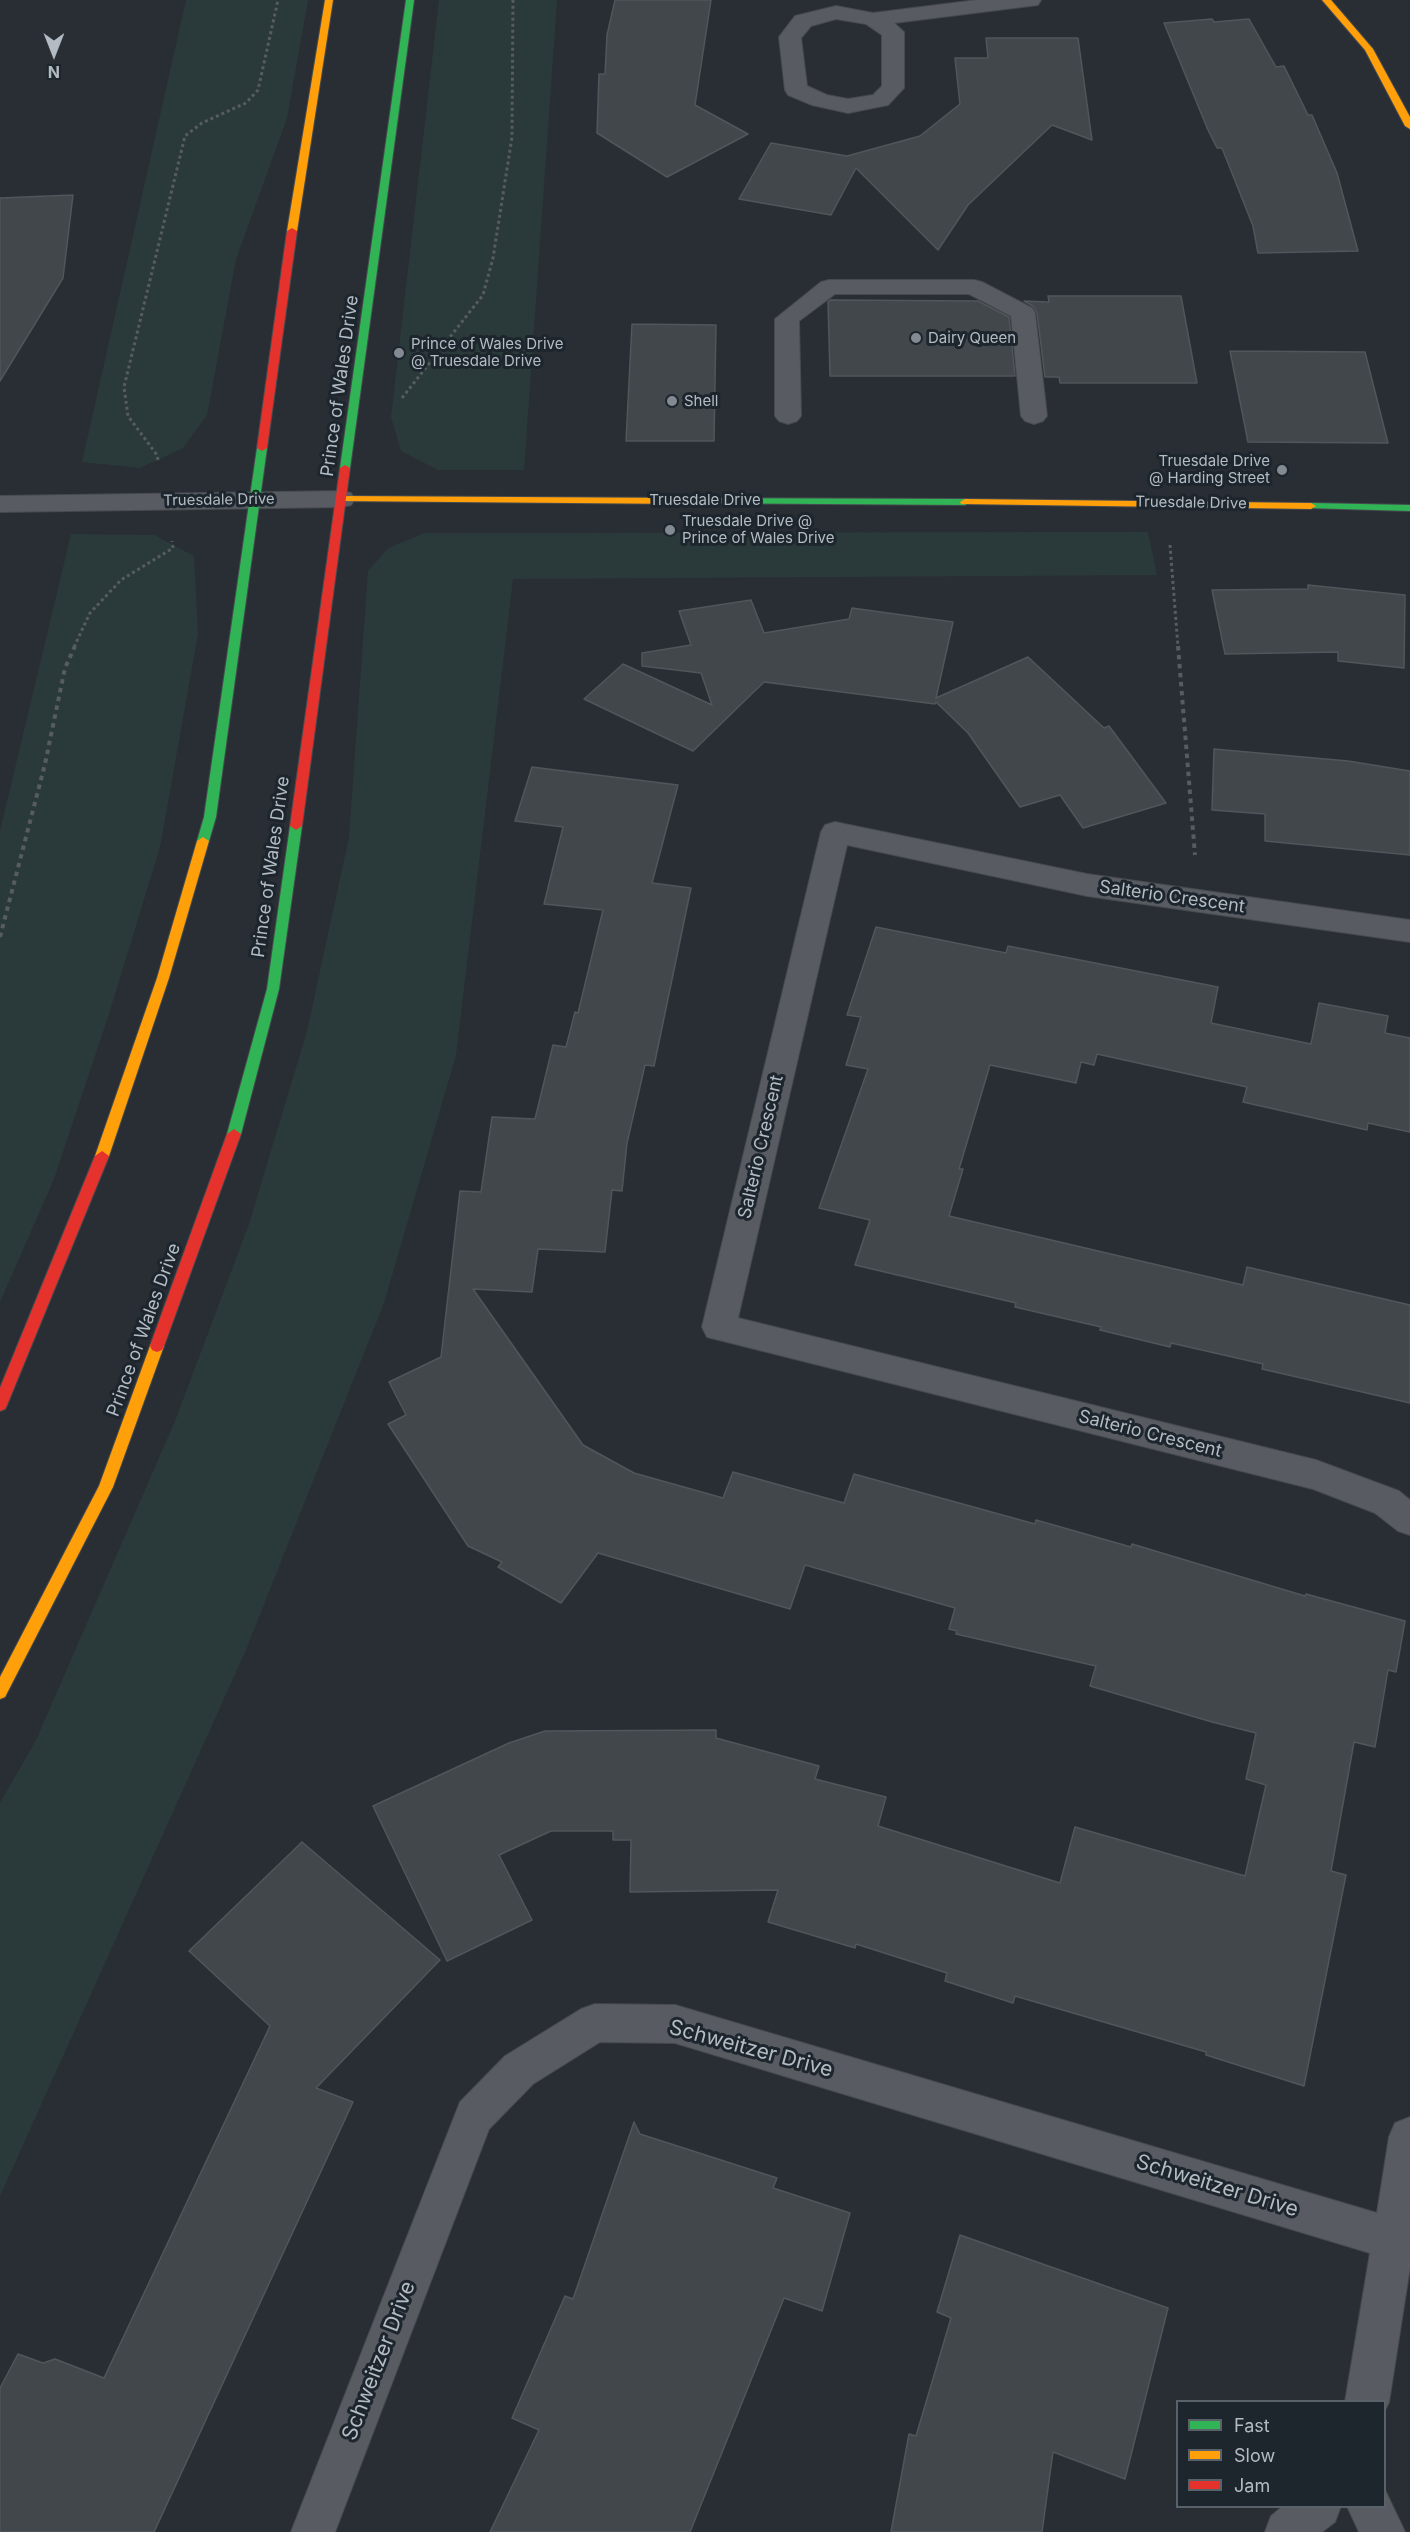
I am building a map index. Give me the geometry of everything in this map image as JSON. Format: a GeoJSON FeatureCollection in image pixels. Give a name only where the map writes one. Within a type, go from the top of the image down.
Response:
{"type":"FeatureCollection","features":[{"type":"Feature","properties":{"kind":"main road"},"geometry":{"type":"LineString","coordinates":[[0,1405],[97,1170],[163,978],[210,816],[300,175],[329,0]]}},
{"type":"Feature","properties":{"kind":"main road","name":"Prince of Wales Drive"},"geometry":{"type":"LineString","coordinates":[[0,1692],[106,1487],[233,1137],[273,989],[410,0]]}},
{"type":"Feature","properties":{"kind":"main road"},"geometry":{"type":"LineString","coordinates":[[1326,0],[1369,50],[1410,126]]}},
{"type":"Feature","properties":{"kind":"main road","name":"Truesdale Drive"},"geometry":{"type":"LineString","coordinates":[[342,499],[1166,503],[1410,508]]}},
{"type":"Feature","properties":{"kind":"street"},"geometry":{"type":"LineString","coordinates":[[873,19],[893,32],[893,88],[880,99],[848,106],[820,100],[796,90],[790,37],[803,21],[837,12],[873,19],[1030,0]]}},
{"type":"Feature","properties":{"kind":"street"},"geometry":{"type":"LineString","coordinates":[[788,416],[787,319],[829,288],[974,287],[1023,313],[1034,416]]}},
{"type":"Feature","properties":{"kind":"street","name":"Truesdale Drive"},"geometry":{"type":"LineString","coordinates":[[0,504],[342,499]]}},
{"type":"Feature","properties":{"kind":"street","name":"Salterio Crescent"},"geometry":{"type":"LineString","coordinates":[[1410,931],[1087,885],[835,832],[719,1327],[1316,1475],[1387,1502],[1410,1520]]}},
{"type":"Feature","properties":{"kind":"street","name":"Schweitzer Drive"},"geometry":{"type":"LineString","coordinates":[[313,2532],[474,2116],[519,2070],[595,2023],[675,2024],[1402,2241]]}},
{"type":"Feature","properties":{"kind":"street"},"geometry":{"type":"LineString","coordinates":[[1366,2400],[1402,2241],[1410,2137]]}},
{"type":"Feature","properties":{"kind":"street"},"geometry":{"type":"LineString","coordinates":[[1287,2532],[1317,2508]]}},
{"type":"Feature","properties":{"kind":"street"},"geometry":{"type":"LineString","coordinates":[[1370,2508],[1383,2532]]}},
{"type":"Feature","properties":{"kind":"path"},"geometry":{"type":"LineString","coordinates":[[0,937],[45,764],[65,668],[90,613],[121,580],[172,548],[157,455],[128,416],[124,387],[184,136],[202,123],[246,103],[258,90],[278,0]]}},
{"type":"Feature","properties":{"kind":"path"},"geometry":{"type":"LineString","coordinates":[[402,398],[483,295],[493,258],[512,137],[513,0]]}},
{"type":"Feature","properties":{"kind":"path"},"geometry":{"type":"LineString","coordinates":[[1166,503],[1198,901]]}},
{"type":"Feature","properties":{"kind":"shaded area"},"geometry":{"type":"Polygon","coordinates":[[[186,0],[308,0],[287,118],[236,259],[207,415],[183,448],[140,468],[82,462],[186,0]]]}},
{"type":"Feature","properties":{"kind":"shaded area"},"geometry":{"type":"Polygon","coordinates":[[[439,0],[557,0],[524,470],[438,470],[401,451],[391,417],[439,0]]]}},
{"type":"Feature","properties":{"kind":"shaded area"},"geometry":{"type":"Polygon","coordinates":[[[1148,532],[1157,575],[513,579],[456,1055],[384,1303],[245,1652],[0,2196],[0,1803],[36,1740],[175,1421],[249,1224],[307,1031],[349,837],[368,571],[388,548],[425,533],[1148,532]]]}},
{"type":"Feature","properties":{"kind":"shaded area"},"geometry":{"type":"Polygon","coordinates":[[[71,534],[154,535],[194,556],[198,634],[160,847],[109,1014],[54,1179],[0,1302],[0,831],[71,534]]]}},
{"type":"Feature","properties":{"kind":"building"},"geometry":{"type":"Polygon","coordinates":[[[615,0],[711,0],[695,105],[748,134],[667,177],[597,133],[599,74],[605,74],[607,35],[615,0]]]}},
{"type":"Feature","properties":{"kind":"building"},"geometry":{"type":"Polygon","coordinates":[[[1212,19],[1214,22],[1249,19],[1276,67],[1284,66],[1308,115],[1312,115],[1337,173],[1358,251],[1258,253],[1253,226],[1222,148],[1217,148],[1208,130],[1164,23],[1212,19]]]}},
{"type":"Feature","properties":{"kind":"building"},"geometry":{"type":"Polygon","coordinates":[[[986,38],[1078,38],[1092,140],[1052,125],[968,205],[938,250],[856,168],[831,215],[739,199],[771,143],[847,156],[920,136],[960,104],[955,58],[988,58],[986,38]]]}},
{"type":"Feature","properties":{"kind":"building"},"geometry":{"type":"Polygon","coordinates":[[[73,195],[63,278],[0,381],[0,198],[73,195]]]}},
{"type":"Feature","properties":{"kind":"building"},"geometry":{"type":"Polygon","coordinates":[[[1048,296],[1181,296],[1197,383],[1060,383],[1059,377],[1045,377],[1037,313],[1033,306],[1024,301],[1049,302],[1048,296]]]}},
{"type":"Feature","properties":{"kind":"building","name":"Dairy Queen"},"geometry":{"type":"Polygon","coordinates":[[[830,300],[978,301],[1009,317],[1015,376],[830,376],[828,302],[830,300]]]}},
{"type":"Feature","properties":{"kind":"building","name":"Shell"},"geometry":{"type":"Polygon","coordinates":[[[632,324],[716,325],[714,441],[626,441],[632,324]]]}},
{"type":"Feature","properties":{"kind":"building"},"geometry":{"type":"Polygon","coordinates":[[[1230,351],[1365,352],[1388,443],[1248,442],[1230,351]]]}},
{"type":"Feature","properties":{"kind":"building"},"geometry":{"type":"Polygon","coordinates":[[[1308,585],[1405,595],[1404,668],[1338,661],[1338,652],[1225,654],[1212,590],[1308,589],[1308,585]]]}},
{"type":"Feature","properties":{"kind":"building"},"geometry":{"type":"Polygon","coordinates":[[[751,600],[764,633],[849,619],[852,608],[953,622],[936,698],[1028,657],[1104,728],[1109,726],[1166,803],[1083,828],[1060,795],[1020,807],[968,733],[936,702],[935,704],[764,682],[693,751],[584,699],[623,664],[712,705],[701,673],[642,666],[642,653],[691,645],[679,611],[751,600]]]}},
{"type":"Feature","properties":{"kind":"building"},"geometry":{"type":"Polygon","coordinates":[[[1214,749],[1348,761],[1410,771],[1410,855],[1265,841],[1265,814],[1212,810],[1214,749]]]}},
{"type":"Feature","properties":{"kind":"building"},"geometry":{"type":"Polygon","coordinates":[[[532,767],[678,785],[652,883],[691,888],[654,1066],[645,1065],[627,1143],[622,1191],[612,1190],[605,1252],[538,1249],[532,1292],[473,1289],[583,1445],[634,1473],[723,1498],[733,1472],[844,1503],[854,1474],[1035,1524],[1036,1520],[1131,1547],[1132,1544],[1305,1596],[1306,1594],[1405,1621],[1396,1672],[1388,1670],[1375,1747],[1354,1742],[1331,1871],[1346,1875],[1304,2086],[1206,2055],[1206,2052],[1015,1996],[1013,2003],[945,1981],[947,1973],[856,1944],[855,1948],[768,1922],[778,1890],[630,1892],[631,1840],[613,1840],[613,1831],[551,1831],[499,1855],[532,1920],[447,1961],[373,1806],[509,1743],[545,1731],[716,1730],[716,1738],[819,1766],[815,1779],[886,1797],[878,1826],[1060,1883],[1075,1827],[1245,1876],[1266,1785],[1246,1779],[1256,1733],[1090,1686],[1096,1666],[956,1634],[957,1631],[949,1629],[955,1608],[805,1565],[790,1609],[598,1553],[561,1603],[498,1567],[502,1562],[468,1546],[388,1424],[406,1415],[389,1382],[441,1357],[460,1191],[481,1192],[492,1117],[535,1119],[553,1045],[566,1047],[575,1012],[578,1013],[603,910],[544,904],[563,827],[515,821],[532,767]]]}},
{"type":"Feature","properties":{"kind":"building"},"geometry":{"type":"Polygon","coordinates":[[[876,927],[1006,953],[1008,946],[1218,987],[1211,1023],[1311,1044],[1319,1003],[1388,1016],[1385,1033],[1410,1038],[1410,1132],[1368,1123],[1367,1130],[1243,1102],[1247,1087],[1097,1054],[1094,1065],[1081,1062],[1076,1083],[990,1065],[959,1169],[963,1169],[949,1216],[1243,1285],[1247,1267],[1410,1305],[1410,1403],[1262,1369],[1263,1364],[1171,1343],[1170,1347],[1100,1330],[1101,1327],[1015,1307],[1016,1303],[855,1265],[870,1220],[819,1208],[868,1069],[846,1065],[861,1017],[847,1015],[876,927]]]}},
{"type":"Feature","properties":{"kind":"building"},"geometry":{"type":"Polygon","coordinates":[[[302,1842],[440,1960],[316,2088],[353,2102],[154,2532],[0,2532],[0,2388],[18,2354],[43,2363],[55,2359],[104,2378],[270,2026],[189,1951],[302,1842]]]}},
{"type":"Feature","properties":{"kind":"building"},"geometry":{"type":"Polygon","coordinates":[[[634,2122],[640,2134],[777,2178],[773,2188],[850,2213],[822,2311],[784,2298],[690,2532],[490,2532],[539,2430],[512,2418],[565,2296],[573,2299],[634,2122]]]}},
{"type":"Feature","properties":{"kind":"building"},"geometry":{"type":"Polygon","coordinates":[[[960,2235],[1168,2308],[1125,2479],[1053,2452],[1042,2532],[891,2532],[909,2434],[916,2436],[951,2318],[937,2312],[960,2235]]]}},
{"type":"Feature","properties":{"kind":"traffic: fast"},"geometry":{"type":"LineString","coordinates":[[345,468],[410,0]]}},
{"type":"Feature","properties":{"kind":"traffic: fast"},"geometry":{"type":"LineString","coordinates":[[203,841],[210,817],[262,448]]}},
{"type":"Feature","properties":{"kind":"traffic: fast"},"geometry":{"type":"LineString","coordinates":[[686,501],[965,502]]}},
{"type":"Feature","properties":{"kind":"traffic: fast"},"geometry":{"type":"LineString","coordinates":[[1311,506],[1410,508]]}},
{"type":"Feature","properties":{"kind":"traffic: fast"},"geometry":{"type":"LineString","coordinates":[[234,1134],[273,989],[296,826]]}},
{"type":"Feature","properties":{"kind":"traffic: slow"},"geometry":{"type":"LineString","coordinates":[[292,231],[329,0]]}},
{"type":"Feature","properties":{"kind":"traffic: slow"},"geometry":{"type":"LineString","coordinates":[[1326,0],[1369,49],[1410,126]]}},
{"type":"Feature","properties":{"kind":"traffic: slow"},"geometry":{"type":"LineString","coordinates":[[342,499],[686,501]]}},
{"type":"Feature","properties":{"kind":"traffic: slow"},"geometry":{"type":"LineString","coordinates":[[965,502],[1311,506]]}},
{"type":"Feature","properties":{"kind":"traffic: slow"},"geometry":{"type":"LineString","coordinates":[[102,1156],[163,978],[203,841]]}},
{"type":"Feature","properties":{"kind":"traffic: slow"},"geometry":{"type":"LineString","coordinates":[[0,1692],[106,1487],[157,1346]]}},
{"type":"Feature","properties":{"kind":"traffic: jam"},"geometry":{"type":"LineString","coordinates":[[262,448],[292,231]]}},
{"type":"Feature","properties":{"kind":"traffic: jam"},"geometry":{"type":"LineString","coordinates":[[296,826],[345,468]]}},
{"type":"Feature","properties":{"kind":"traffic: jam"},"geometry":{"type":"LineString","coordinates":[[157,1346],[234,1134]]}},
{"type":"Feature","properties":{"kind":"traffic: jam"},"geometry":{"type":"LineString","coordinates":[[0,1405],[102,1156]]}},
{"type":"Feature","properties":{"kind":"place","name":"Dairy Queen"},"geometry":{"type":"Point","coordinates":[916,338]}},
{"type":"Feature","properties":{"kind":"place","name":"Prince of Wales Drive @ Truesdale Drive"},"geometry":{"type":"Point","coordinates":[399,353]}},
{"type":"Feature","properties":{"kind":"place","name":"Shell"},"geometry":{"type":"Point","coordinates":[672,401]}},
{"type":"Feature","properties":{"kind":"place","name":"Truesdale Drive @ Harding Street"},"geometry":{"type":"Point","coordinates":[1282,470]}},
{"type":"Feature","properties":{"kind":"place","name":"Truesdale Drive @ Prince of Wales Drive"},"geometry":{"type":"Point","coordinates":[670,530]}}]}
